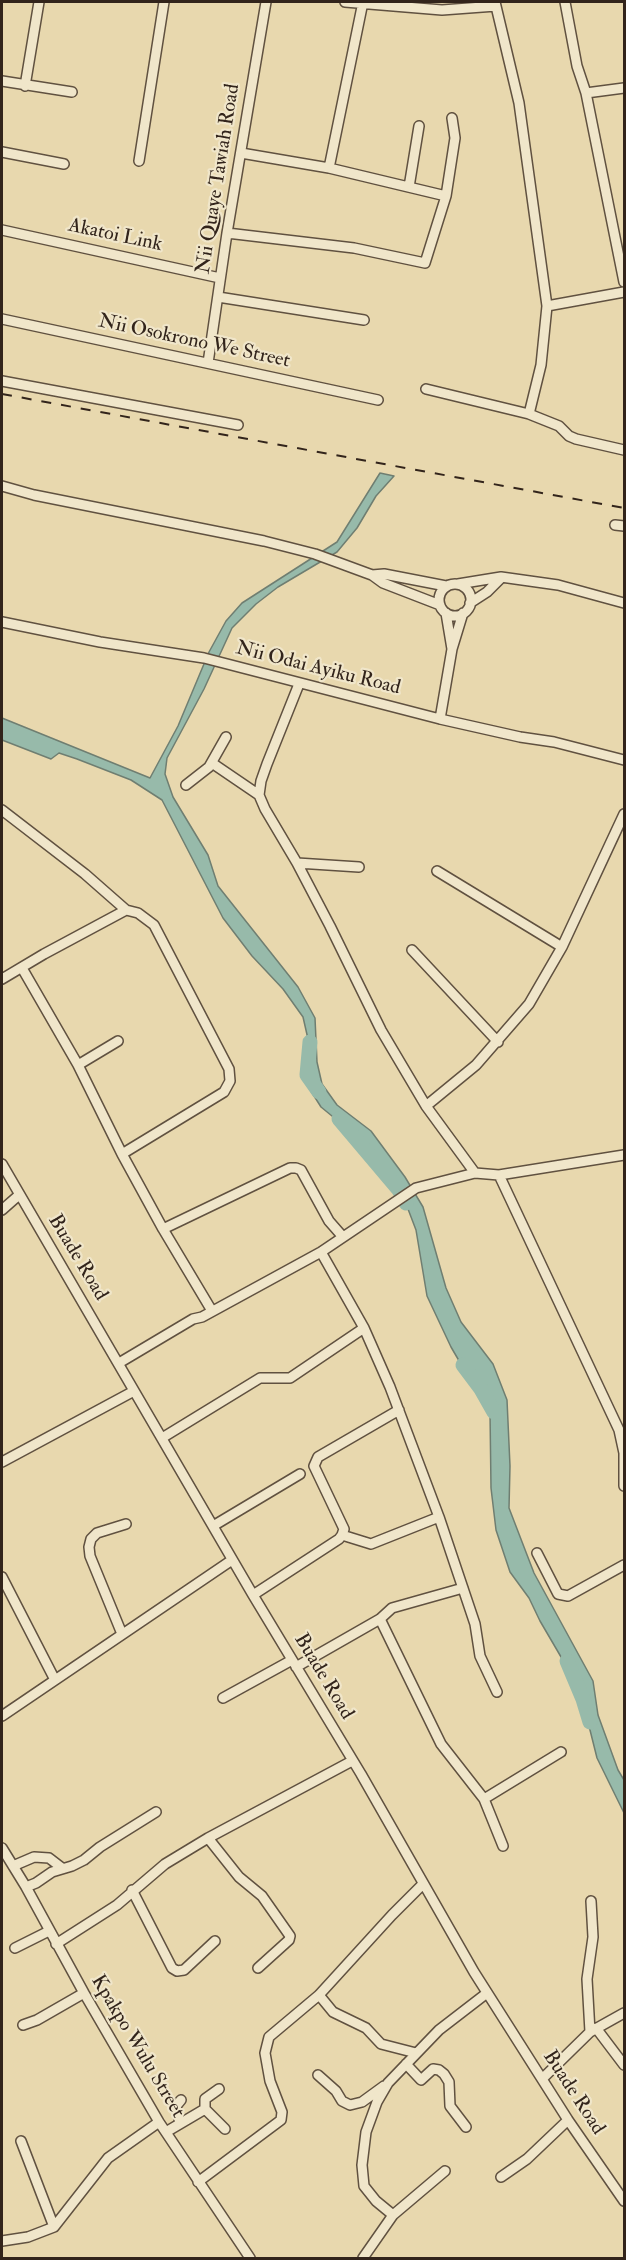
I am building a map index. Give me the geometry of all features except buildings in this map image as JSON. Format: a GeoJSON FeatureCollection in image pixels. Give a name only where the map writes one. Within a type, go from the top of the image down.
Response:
{"type":"FeatureCollection","features":[{"type":"Feature","properties":{"kind":"street"},"geometry":{"type":"LineString","coordinates":[[25,86],[39,2]]}},
{"type":"Feature","properties":{"kind":"street"},"geometry":{"type":"LineString","coordinates":[[139,161],[164,2]]}},
{"type":"Feature","properties":{"kind":"street","name":"Nii Quaye Tawiah Road"},"geometry":{"type":"LineString","coordinates":[[208,363],[227,233],[266,2]]}},
{"type":"Feature","properties":{"kind":"street"},"geometry":{"type":"LineString","coordinates":[[345,2],[442,10],[495,4],[519,103],[547,306],[541,365],[529,414]]}},
{"type":"Feature","properties":{"kind":"street"},"geometry":{"type":"LineString","coordinates":[[329,168],[363,2]]}},
{"type":"Feature","properties":{"kind":"street"},"geometry":{"type":"LineString","coordinates":[[565,2],[624,282]]}},
{"type":"Feature","properties":{"kind":"street"},"geometry":{"type":"LineString","coordinates":[[2,81],[72,92]]}},
{"type":"Feature","properties":{"kind":"street"},"geometry":{"type":"LineString","coordinates":[[586,93],[624,88]]}},
{"type":"Feature","properties":{"kind":"street"},"geometry":{"type":"LineString","coordinates":[[227,233],[354,248],[423,264],[428,260],[446,196],[455,138],[452,118]]}},
{"type":"Feature","properties":{"kind":"street"},"geometry":{"type":"LineString","coordinates":[[409,187],[419,126]]}},
{"type":"Feature","properties":{"kind":"street"},"geometry":{"type":"LineString","coordinates":[[2,153],[64,164]]}},
{"type":"Feature","properties":{"kind":"street"},"geometry":{"type":"LineString","coordinates":[[241,153],[329,168],[446,196]]}},
{"type":"Feature","properties":{"kind":"street","name":"Akatoi Link"},"geometry":{"type":"LineString","coordinates":[[2,230],[220,278]]}},
{"type":"Feature","properties":{"kind":"street"},"geometry":{"type":"LineString","coordinates":[[547,306],[624,292]]}},
{"type":"Feature","properties":{"kind":"street"},"geometry":{"type":"LineString","coordinates":[[218,297],[364,320]]}},
{"type":"Feature","properties":{"kind":"street","name":"Nii Osokrono We Street"},"geometry":{"type":"LineString","coordinates":[[2,319],[378,400]]}},
{"type":"Feature","properties":{"kind":"street"},"geometry":{"type":"LineString","coordinates":[[2,381],[238,425]]}},
{"type":"Feature","properties":{"kind":"street"},"geometry":{"type":"LineString","coordinates":[[426,389],[529,414],[559,426],[569,436],[576,439],[624,450]]}},
{"type":"Feature","properties":{"kind":"street"},"geometry":{"type":"LineString","coordinates":[[2,486],[34,495],[264,541],[315,554],[372,575],[383,583],[455,615],[463,613]]}},
{"type":"Feature","properties":{"kind":"street"},"geometry":{"type":"LineString","coordinates":[[372,575],[384,574],[446,586],[501,577],[558,585],[624,603]]}},
{"type":"Feature","properties":{"kind":"street"},"geometry":{"type":"LineString","coordinates":[[440,719],[452,649],[463,613],[470,603],[487,592],[501,577]]}},
{"type":"Feature","properties":{"kind":"street"},"geometry":{"type":"LineString","coordinates":[[458,584],[468,591],[470,603]]}},
{"type":"Feature","properties":{"kind":"street"},"geometry":{"type":"LineString","coordinates":[[446,586],[440,595],[452,649]]}},
{"type":"Feature","properties":{"kind":"street","name":"Nii Odai Ayiku Road"},"geometry":{"type":"LineString","coordinates":[[2,622],[100,642],[204,658],[440,719],[520,737],[554,742],[624,760]]}},
{"type":"Feature","properties":{"kind":"street"},"geometry":{"type":"LineString","coordinates":[[299,684],[261,781],[260,795],[265,809],[297,863],[381,1030],[426,1106],[475,1173]]}},
{"type":"Feature","properties":{"kind":"street"},"geometry":{"type":"LineString","coordinates":[[186,785],[212,763],[226,737]]}},
{"type":"Feature","properties":{"kind":"street"},"geometry":{"type":"LineString","coordinates":[[212,763],[260,795]]}},
{"type":"Feature","properties":{"kind":"street"},"geometry":{"type":"LineString","coordinates":[[2,810],[85,874],[126,910],[138,913],[154,924],[229,1069],[230,1081],[224,1092],[122,1154]]}},
{"type":"Feature","properties":{"kind":"street"},"geometry":{"type":"LineString","coordinates":[[426,1106],[476,1065],[529,1004],[562,947],[624,814]]}},
{"type":"Feature","properties":{"kind":"street"},"geometry":{"type":"LineString","coordinates":[[297,863],[359,867]]}},
{"type":"Feature","properties":{"kind":"street"},"geometry":{"type":"LineString","coordinates":[[437,871],[562,947]]}},
{"type":"Feature","properties":{"kind":"street"},"geometry":{"type":"LineString","coordinates":[[2,979],[126,910]]}},
{"type":"Feature","properties":{"kind":"street"},"geometry":{"type":"LineString","coordinates":[[412,950],[498,1042]]}},
{"type":"Feature","properties":{"kind":"street"},"geometry":{"type":"LineString","coordinates":[[22,968],[78,1065],[122,1154],[163,1229],[212,1311]]}},
{"type":"Feature","properties":{"kind":"street"},"geometry":{"type":"LineString","coordinates":[[78,1065],[118,1041]]}},
{"type":"Feature","properties":{"kind":"street"},"geometry":{"type":"LineString","coordinates":[[119,1363],[186,1323],[321,1252],[416,1188],[475,1173],[499,1175],[624,1155]]}},
{"type":"Feature","properties":{"kind":"street","name":"Buade Road"},"geometry":{"type":"LineString","coordinates":[[2,1164],[487,1993],[568,2120],[624,2201]]}},
{"type":"Feature","properties":{"kind":"street"},"geometry":{"type":"LineString","coordinates":[[163,1229],[291,1168],[296,1168],[301,1170],[329,1221],[343,1237]]}},
{"type":"Feature","properties":{"kind":"street"},"geometry":{"type":"LineString","coordinates":[[499,1175],[620,1430],[624,1453],[624,1486]]}},
{"type":"Feature","properties":{"kind":"street"},"geometry":{"type":"LineString","coordinates":[[2,1210],[19,1195]]}},
{"type":"Feature","properties":{"kind":"street"},"geometry":{"type":"LineString","coordinates":[[321,1252],[364,1328],[399,1410],[476,1624],[480,1656],[497,1692]]}},
{"type":"Feature","properties":{"kind":"street"},"geometry":{"type":"LineString","coordinates":[[162,1438],[260,1378],[290,1378],[364,1328]]}},
{"type":"Feature","properties":{"kind":"street"},"geometry":{"type":"LineString","coordinates":[[3,1459],[134,1391]]}},
{"type":"Feature","properties":{"kind":"street"},"geometry":{"type":"LineString","coordinates":[[253,1595],[339,1539],[342,1534],[344,1529],[314,1466],[315,1461],[321,1454],[399,1410]]}},
{"type":"Feature","properties":{"kind":"street"},"geometry":{"type":"LineString","coordinates":[[213,1526],[300,1473]]}},
{"type":"Feature","properties":{"kind":"street"},"geometry":{"type":"LineString","coordinates":[[342,1534],[371,1544],[439,1517]]}},
{"type":"Feature","properties":{"kind":"street"},"geometry":{"type":"LineString","coordinates":[[122,1634],[90,1556],[89,1547],[91,1539],[98,1533],[126,1524]]}},
{"type":"Feature","properties":{"kind":"street"},"geometry":{"type":"LineString","coordinates":[[537,1553],[558,1594],[568,1596],[624,1565]]}},
{"type":"Feature","properties":{"kind":"street"},"geometry":{"type":"LineString","coordinates":[[2,1716],[232,1560]]}},
{"type":"Feature","properties":{"kind":"street"},"geometry":{"type":"LineString","coordinates":[[2,1577],[5,1591],[55,1680]]}},
{"type":"Feature","properties":{"kind":"street"},"geometry":{"type":"LineString","coordinates":[[224,1698],[380,1619],[392,1608],[463,1588]]}},
{"type":"Feature","properties":{"kind":"street"},"geometry":{"type":"LineString","coordinates":[[380,1619],[441,1744],[484,1799],[503,1846]]}},
{"type":"Feature","properties":{"kind":"street"},"geometry":{"type":"LineString","coordinates":[[484,1799],[561,1752]]}},
{"type":"Feature","properties":{"kind":"street"},"geometry":{"type":"LineString","coordinates":[[56,1944],[117,1905],[165,1864],[208,1838],[352,1761]]}},
{"type":"Feature","properties":{"kind":"street"},"geometry":{"type":"LineString","coordinates":[[26,1887],[62,1868],[84,1860],[100,1847],[156,1812]]}},
{"type":"Feature","properties":{"kind":"street"},"geometry":{"type":"LineString","coordinates":[[208,1838],[239,1877],[262,1896],[290,1936],[289,1940],[258,1968]]}},
{"type":"Feature","properties":{"kind":"street","name":"Kpakpo Wulu Street"},"geometry":{"type":"LineString","coordinates":[[2,1848],[159,2122],[250,2259]]}},
{"type":"Feature","properties":{"kind":"street"},"geometry":{"type":"LineString","coordinates":[[13,1866],[34,1857],[50,1858],[62,1868]]}},
{"type":"Feature","properties":{"kind":"street"},"geometry":{"type":"LineString","coordinates":[[198,2182],[281,2120],[282,2112],[270,2081],[265,2046],[269,2037],[319,1995],[423,1884]]}},
{"type":"Feature","properties":{"kind":"street"},"geometry":{"type":"LineString","coordinates":[[132,1890],[172,1968],[177,1971],[184,1970],[215,1941]]}},
{"type":"Feature","properties":{"kind":"street"},"geometry":{"type":"LineString","coordinates":[[591,1901],[593,1937],[587,1979],[593,2030],[624,2065]]}},
{"type":"Feature","properties":{"kind":"street"},"geometry":{"type":"LineString","coordinates":[[15,1948],[49,1931]]}},
{"type":"Feature","properties":{"kind":"street"},"geometry":{"type":"LineString","coordinates":[[23,2025],[37,2020],[84,1993]]}},
{"type":"Feature","properties":{"kind":"street"},"geometry":{"type":"LineString","coordinates":[[318,2075],[336,2091],[342,2101],[350,2105],[362,2102],[388,2083],[439,2030],[487,1993]]}},
{"type":"Feature","properties":{"kind":"street"},"geometry":{"type":"LineString","coordinates":[[319,1995],[333,2012],[366,2028],[381,2044],[416,2053]]}},
{"type":"Feature","properties":{"kind":"street"},"geometry":{"type":"LineString","coordinates":[[542,2079],[593,2030],[624,2013]]}},
{"type":"Feature","properties":{"kind":"street"},"geometry":{"type":"LineString","coordinates":[[406,2064],[421,2080],[433,2069],[444,2074],[449,2082],[450,2106],[466,2127]]}},
{"type":"Feature","properties":{"kind":"street"},"geometry":{"type":"LineString","coordinates":[[388,2083],[377,2102],[366,2132],[362,2165],[364,2186],[376,2201],[393,2215]]}},
{"type":"Feature","properties":{"kind":"street"},"geometry":{"type":"LineString","coordinates":[[219,2089],[205,2099],[205,2109],[225,2129]]}},
{"type":"Feature","properties":{"kind":"street"},"geometry":{"type":"LineString","coordinates":[[180,2123],[176,2106],[181,2100]]}},
{"type":"Feature","properties":{"kind":"street"},"geometry":{"type":"LineString","coordinates":[[166,2132],[205,2109]]}},
{"type":"Feature","properties":{"kind":"street"},"geometry":{"type":"LineString","coordinates":[[501,2177],[527,2159],[568,2120]]}},
{"type":"Feature","properties":{"kind":"street"},"geometry":{"type":"LineString","coordinates":[[2,2241],[28,2237],[54,2227],[108,2158],[159,2122]]}},
{"type":"Feature","properties":{"kind":"street"},"geometry":{"type":"LineString","coordinates":[[21,2141],[54,2227]]}},
{"type":"Feature","properties":{"kind":"street"},"geometry":{"type":"LineString","coordinates":[[363,2259],[393,2215],[445,2171]]}},
{"type":"Feature","properties":{"kind":"shaded area"},"geometry":{"type":"Polygon","coordinates":[[[380,473],[394,476],[376,496],[357,528],[337,552],[278,587],[256,604],[232,628],[204,689],[167,758],[165,774],[173,797],[208,855],[218,886],[298,987],[315,1018],[317,1062],[322,1084],[337,1105],[371,1131],[405,1177],[423,1207],[446,1288],[461,1322],[493,1364],[507,1400],[509,1508],[534,1573],[593,1681],[598,1715],[618,1770],[624,1780],[624,1813],[597,1758],[582,1687],[571,1674],[529,1598],[510,1572],[496,1530],[491,1488],[490,1412],[483,1388],[465,1371],[427,1296],[416,1230],[392,1179],[371,1148],[321,1107],[309,1088],[308,1039],[303,1017],[283,989],[252,956],[223,918],[162,800],[131,780],[77,759],[59,753],[51,759],[2,740],[2,718],[150,778],[178,726],[209,652],[226,621],[242,603],[337,542],[380,473]]]}},
{"type":"Feature","properties":{"kind":"waterway"},"geometry":{"type":"LineString","coordinates":[[310,1042],[307,1075],[319,1092]]}},
{"type":"Feature","properties":{"kind":"waterway"},"geometry":{"type":"LineString","coordinates":[[339,1119],[399,1190],[406,1203]]}},
{"type":"Feature","properties":{"kind":"waterway"},"geometry":{"type":"LineString","coordinates":[[463,1365],[481,1389],[494,1412]]}},
{"type":"Feature","properties":{"kind":"waterway"},"geometry":{"type":"LineString","coordinates":[[567,1661],[590,1722]]}},
{"type":"Feature","properties":{"kind":"railway"},"geometry":{"type":"LineString","coordinates":[[2,394],[624,508]]}}]}
